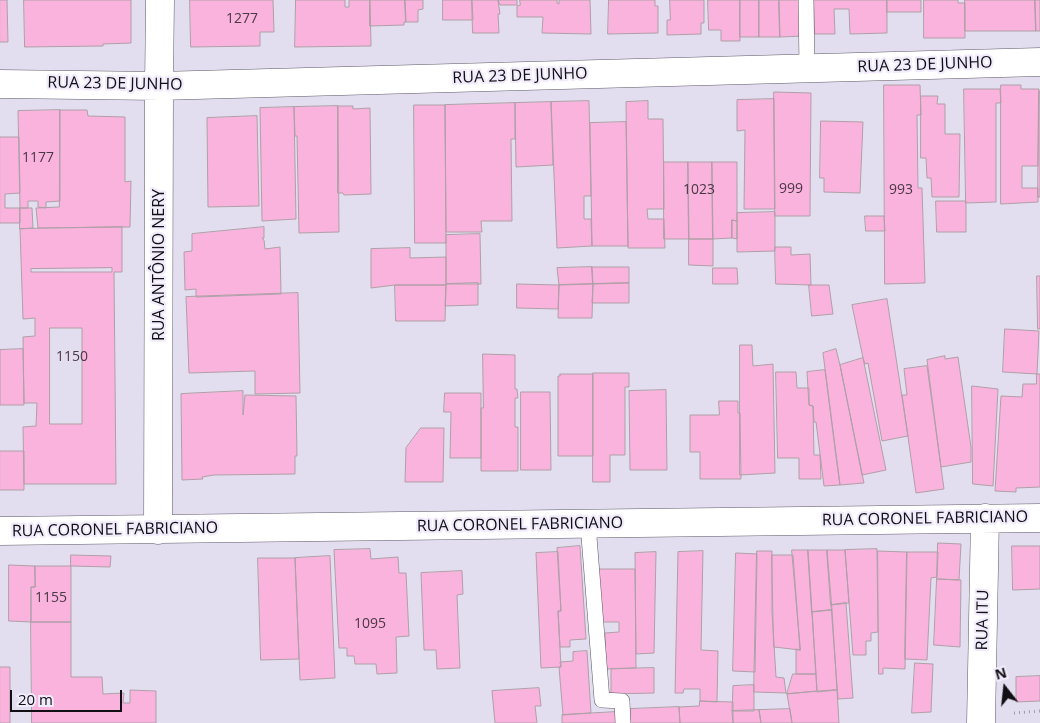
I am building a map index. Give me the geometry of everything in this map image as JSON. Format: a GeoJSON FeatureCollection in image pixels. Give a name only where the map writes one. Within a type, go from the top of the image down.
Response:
{"type":"FeatureCollection","features":[{"type":"Feature","properties":{"kind":"street","name":"RUA ANTÔNIO NERY"},"geometry":{"type":"LineString","coordinates":[[158,530],[160,0]]}},
{"type":"Feature","properties":{"kind":"street","name":"RUA 23 DE JUNHO"},"geometry":{"type":"LineString","coordinates":[[0,84],[159,86],[1040,62]]}},
{"type":"Feature","properties":{"kind":"street","name":"RUA ITU"},"geometry":{"type":"LineString","coordinates":[[981,723],[985,518]]}},
{"type":"Feature","properties":{"kind":"street","name":"RUA CORONEL FABRICIANO"},"geometry":{"type":"LineString","coordinates":[[0,531],[1040,518]]}},
{"type":"Feature","properties":{"kind":"lane"},"geometry":{"type":"LineString","coordinates":[[806,0],[807,69]]}},
{"type":"Feature","properties":{"kind":"lane"},"geometry":{"type":"LineString","coordinates":[[588,524],[602,700],[622,701],[623,723]]}},
{"type":"Feature","properties":{"kind":"building"},"geometry":{"type":"Polygon","coordinates":[[[0,0],[7,0],[8,42],[0,42],[0,0]]]}},
{"type":"Feature","properties":{"kind":"building"},"geometry":{"type":"Polygon","coordinates":[[[24,0],[131,0],[131,43],[103,44],[103,46],[25,47],[24,0]]]}},
{"type":"Feature","properties":{"kind":"building"},"geometry":{"type":"Polygon","coordinates":[[[190,0],[273,0],[274,32],[260,32],[260,46],[191,47],[190,0]]]}},
{"type":"Feature","properties":{"kind":"building"},"geometry":{"type":"Polygon","coordinates":[[[296,0],[345,0],[345,7],[349,7],[349,0],[370,0],[371,46],[295,47],[296,0]]]}},
{"type":"Feature","properties":{"kind":"building"},"geometry":{"type":"Polygon","coordinates":[[[370,0],[405,0],[406,22],[404,22],[404,25],[370,26],[370,0]]]}},
{"type":"Feature","properties":{"kind":"building"},"geometry":{"type":"Polygon","coordinates":[[[405,0],[423,0],[423,9],[418,10],[418,22],[406,22],[405,0]]]}},
{"type":"Feature","properties":{"kind":"building"},"geometry":{"type":"Polygon","coordinates":[[[443,0],[472,0],[473,20],[443,20],[443,0]]]}},
{"type":"Feature","properties":{"kind":"building"},"geometry":{"type":"Polygon","coordinates":[[[472,0],[498,0],[500,14],[498,14],[499,33],[473,33],[472,0]]]}},
{"type":"Feature","properties":{"kind":"building"},"geometry":{"type":"Polygon","coordinates":[[[498,0],[517,0],[517,5],[500,5],[498,0]]]}},
{"type":"Feature","properties":{"kind":"building"},"geometry":{"type":"Polygon","coordinates":[[[520,0],[557,0],[559,4],[559,0],[590,0],[591,34],[542,33],[543,17],[517,17],[517,6],[520,5],[520,0]]]}},
{"type":"Feature","properties":{"kind":"building"},"geometry":{"type":"Polygon","coordinates":[[[609,0],[655,0],[655,6],[658,6],[658,33],[608,34],[609,0]]]}},
{"type":"Feature","properties":{"kind":"building"},"geometry":{"type":"Polygon","coordinates":[[[670,0],[704,0],[704,23],[701,23],[701,34],[667,35],[667,20],[670,20],[670,0]]]}},
{"type":"Feature","properties":{"kind":"building"},"geometry":{"type":"Polygon","coordinates":[[[708,0],[740,0],[740,41],[721,41],[721,30],[709,30],[708,0]]]}},
{"type":"Feature","properties":{"kind":"building"},"geometry":{"type":"Polygon","coordinates":[[[740,0],[759,0],[759,37],[740,37],[740,0]]]}},
{"type":"Feature","properties":{"kind":"building"},"geometry":{"type":"Polygon","coordinates":[[[759,0],[779,0],[780,37],[759,37],[759,0]]]}},
{"type":"Feature","properties":{"kind":"building"},"geometry":{"type":"Polygon","coordinates":[[[779,0],[803,0],[804,36],[780,37],[779,0]]]}},
{"type":"Feature","properties":{"kind":"building"},"geometry":{"type":"Polygon","coordinates":[[[814,0],[887,0],[887,33],[850,34],[849,9],[834,9],[835,34],[815,34],[814,0]]]}},
{"type":"Feature","properties":{"kind":"building"},"geometry":{"type":"Polygon","coordinates":[[[887,0],[921,0],[921,12],[887,12],[887,0]]]}},
{"type":"Feature","properties":{"kind":"building"},"geometry":{"type":"Polygon","coordinates":[[[924,0],[958,0],[958,3],[965,3],[965,38],[924,38],[924,0]]]}},
{"type":"Feature","properties":{"kind":"building"},"geometry":{"type":"Polygon","coordinates":[[[965,0],[1035,0],[1036,31],[965,31],[965,0]]]}},
{"type":"Feature","properties":{"kind":"building"},"geometry":{"type":"Polygon","coordinates":[[[1035,0],[1040,0],[1040,31],[1036,31],[1035,0]]]}},
{"type":"Feature","properties":{"kind":"building"},"geometry":{"type":"Polygon","coordinates":[[[884,85],[920,85],[921,115],[917,115],[918,188],[922,188],[925,283],[885,284],[884,85]]]}},
{"type":"Feature","properties":{"kind":"building"},"geometry":{"type":"Polygon","coordinates":[[[1001,85],[1021,85],[1021,89],[1039,89],[1038,166],[1022,166],[1022,188],[1038,188],[1038,202],[1001,204],[1001,85]]]}},
{"type":"Feature","properties":{"kind":"building"},"geometry":{"type":"Polygon","coordinates":[[[964,89],[1000,89],[1001,103],[996,103],[996,202],[966,203],[964,89]]]}},
{"type":"Feature","properties":{"kind":"building"},"geometry":{"type":"Polygon","coordinates":[[[1039,91],[1040,197],[1038,197],[1039,91]]]}},
{"type":"Feature","properties":{"kind":"building"},"geometry":{"type":"Polygon","coordinates":[[[774,92],[811,93],[810,216],[775,216],[774,92]]]}},
{"type":"Feature","properties":{"kind":"building"},"geometry":{"type":"Polygon","coordinates":[[[921,96],[938,96],[937,104],[945,104],[945,134],[960,134],[959,197],[932,197],[931,178],[927,178],[926,158],[921,158],[921,96]]]}},
{"type":"Feature","properties":{"kind":"building"},"geometry":{"type":"Polygon","coordinates":[[[774,99],[775,209],[744,209],[745,130],[737,131],[737,100],[774,99]]]}},
{"type":"Feature","properties":{"kind":"building"},"geometry":{"type":"Polygon","coordinates":[[[589,101],[591,196],[584,196],[584,219],[591,219],[592,246],[557,248],[551,102],[589,101]]]}},
{"type":"Feature","properties":{"kind":"building"},"geometry":{"type":"Polygon","coordinates":[[[648,101],[648,119],[663,119],[664,209],[647,209],[648,219],[664,219],[665,248],[628,248],[626,102],[648,101]]]}},
{"type":"Feature","properties":{"kind":"building"},"geometry":{"type":"Polygon","coordinates":[[[551,102],[553,165],[516,167],[515,103],[551,102]]]}},
{"type":"Feature","properties":{"kind":"building"},"geometry":{"type":"Polygon","coordinates":[[[515,103],[515,139],[511,139],[512,221],[481,221],[482,232],[446,232],[445,105],[515,103]]]}},
{"type":"Feature","properties":{"kind":"building"},"geometry":{"type":"Polygon","coordinates":[[[414,105],[445,105],[446,243],[415,243],[414,105]]]}},
{"type":"Feature","properties":{"kind":"building"},"geometry":{"type":"Polygon","coordinates":[[[338,106],[339,232],[299,233],[297,136],[295,136],[294,107],[338,106]]]}},
{"type":"Feature","properties":{"kind":"building"},"geometry":{"type":"Polygon","coordinates":[[[338,106],[353,106],[353,109],[370,108],[371,194],[344,195],[343,193],[338,193],[338,106]]]}},
{"type":"Feature","properties":{"kind":"building"},"geometry":{"type":"Polygon","coordinates":[[[294,107],[296,219],[262,221],[260,108],[294,107]]]}},
{"type":"Feature","properties":{"kind":"building"},"geometry":{"type":"Polygon","coordinates":[[[60,110],[60,201],[46,202],[46,208],[38,207],[38,201],[28,201],[28,208],[20,208],[18,111],[60,110]]]}},
{"type":"Feature","properties":{"kind":"building"},"geometry":{"type":"Polygon","coordinates":[[[60,110],[87,110],[88,116],[125,117],[125,182],[131,181],[130,227],[38,228],[36,208],[59,207],[60,110]]]}},
{"type":"Feature","properties":{"kind":"building"},"geometry":{"type":"Polygon","coordinates":[[[257,116],[259,206],[208,207],[207,118],[257,116]]]}},
{"type":"Feature","properties":{"kind":"building"},"geometry":{"type":"Polygon","coordinates":[[[821,121],[863,122],[860,193],[824,192],[824,178],[820,178],[821,121]]]}},
{"type":"Feature","properties":{"kind":"building"},"geometry":{"type":"Polygon","coordinates":[[[626,122],[628,246],[592,246],[590,123],[626,122]]]}},
{"type":"Feature","properties":{"kind":"building"},"geometry":{"type":"Polygon","coordinates":[[[0,137],[19,137],[20,193],[5,194],[5,208],[20,208],[20,223],[0,223],[0,137]]]}},
{"type":"Feature","properties":{"kind":"building"},"geometry":{"type":"Polygon","coordinates":[[[664,162],[688,162],[689,239],[664,239],[664,162]]]}},
{"type":"Feature","properties":{"kind":"building"},"geometry":{"type":"Polygon","coordinates":[[[688,162],[712,162],[713,239],[689,239],[688,162]]]}},
{"type":"Feature","properties":{"kind":"building"},"geometry":{"type":"Polygon","coordinates":[[[712,162],[737,162],[737,221],[732,220],[732,238],[713,239],[712,162]]]}},
{"type":"Feature","properties":{"kind":"building"},"geometry":{"type":"Polygon","coordinates":[[[936,201],[966,201],[966,232],[937,232],[936,201]]]}},
{"type":"Feature","properties":{"kind":"building"},"geometry":{"type":"Polygon","coordinates":[[[20,208],[32,208],[33,228],[20,229],[20,208]]]}},
{"type":"Feature","properties":{"kind":"building"},"geometry":{"type":"Polygon","coordinates":[[[775,212],[775,251],[737,252],[737,213],[775,212]]]}},
{"type":"Feature","properties":{"kind":"building"},"geometry":{"type":"Polygon","coordinates":[[[865,216],[884,216],[885,231],[866,231],[865,216]]]}},
{"type":"Feature","properties":{"kind":"building"},"geometry":{"type":"Polygon","coordinates":[[[732,220],[737,221],[737,239],[732,238],[732,220]]]}},
{"type":"Feature","properties":{"kind":"building"},"geometry":{"type":"Polygon","coordinates":[[[122,227],[122,272],[114,272],[116,484],[24,484],[23,427],[36,426],[37,403],[24,403],[23,337],[35,336],[35,318],[23,319],[20,229],[122,227]],[[112,268],[31,269],[31,272],[112,272],[112,268]],[[50,328],[50,424],[82,424],[82,328],[50,328]]]}},
{"type":"Feature","properties":{"kind":"building"},"geometry":{"type":"Polygon","coordinates":[[[264,227],[264,238],[262,238],[265,249],[280,247],[281,294],[196,297],[196,289],[185,290],[184,252],[192,251],[192,234],[264,227]]]}},
{"type":"Feature","properties":{"kind":"building"},"geometry":{"type":"Polygon","coordinates":[[[480,234],[481,284],[446,284],[446,235],[480,234]]]}},
{"type":"Feature","properties":{"kind":"building"},"geometry":{"type":"Polygon","coordinates":[[[689,239],[713,239],[713,266],[689,265],[689,239]]]}},
{"type":"Feature","properties":{"kind":"building"},"geometry":{"type":"Polygon","coordinates":[[[775,247],[791,247],[791,255],[810,254],[811,285],[776,284],[775,247]]]}},
{"type":"Feature","properties":{"kind":"building"},"geometry":{"type":"Polygon","coordinates":[[[410,248],[410,258],[446,257],[446,285],[395,285],[371,288],[371,249],[410,248]]]}},
{"type":"Feature","properties":{"kind":"building"},"geometry":{"type":"Polygon","coordinates":[[[592,267],[593,284],[559,285],[557,268],[592,267]]]}},
{"type":"Feature","properties":{"kind":"building"},"geometry":{"type":"Polygon","coordinates":[[[592,267],[629,267],[629,283],[593,284],[592,267]]]}},
{"type":"Feature","properties":{"kind":"building"},"geometry":{"type":"Polygon","coordinates":[[[713,268],[737,268],[738,284],[713,284],[713,268]]]}},
{"type":"Feature","properties":{"kind":"building"},"geometry":{"type":"Polygon","coordinates":[[[1037,276],[1040,276],[1040,329],[1038,329],[1037,276]]]}},
{"type":"Feature","properties":{"kind":"building"},"geometry":{"type":"Polygon","coordinates":[[[478,283],[478,305],[445,306],[446,284],[478,283]]]}},
{"type":"Feature","properties":{"kind":"building"},"geometry":{"type":"Polygon","coordinates":[[[629,283],[629,303],[592,303],[593,284],[629,283]]]}},
{"type":"Feature","properties":{"kind":"building"},"geometry":{"type":"Polygon","coordinates":[[[517,284],[559,285],[558,309],[517,308],[517,284]]]}},
{"type":"Feature","properties":{"kind":"building"},"geometry":{"type":"Polygon","coordinates":[[[593,284],[592,318],[558,318],[559,285],[593,284]]]}},
{"type":"Feature","properties":{"kind":"building"},"geometry":{"type":"Polygon","coordinates":[[[395,285],[446,285],[445,321],[396,321],[395,285]]]}},
{"type":"Feature","properties":{"kind":"building"},"geometry":{"type":"Polygon","coordinates":[[[809,285],[829,285],[833,314],[812,316],[809,285]]]}},
{"type":"Feature","properties":{"kind":"building"},"geometry":{"type":"Polygon","coordinates":[[[298,293],[300,393],[255,394],[255,371],[189,373],[186,297],[298,293]]]}},
{"type":"Feature","properties":{"kind":"building"},"geometry":{"type":"Polygon","coordinates":[[[887,299],[908,436],[882,441],[868,363],[865,364],[863,358],[852,305],[887,299]]]}},
{"type":"Feature","properties":{"kind":"building"},"geometry":{"type":"Polygon","coordinates":[[[1005,329],[1039,331],[1037,374],[1003,372],[1005,329]]]}},
{"type":"Feature","properties":{"kind":"building"},"geometry":{"type":"Polygon","coordinates":[[[740,345],[752,345],[753,366],[773,364],[775,473],[740,475],[740,345]]]}},
{"type":"Feature","properties":{"kind":"building"},"geometry":{"type":"Polygon","coordinates":[[[23,349],[24,405],[0,405],[0,350],[23,349]]]}},
{"type":"Feature","properties":{"kind":"building"},"geometry":{"type":"Polygon","coordinates":[[[836,349],[864,483],[840,485],[823,353],[836,349]]]}},
{"type":"Feature","properties":{"kind":"building"},"geometry":{"type":"Polygon","coordinates":[[[483,354],[515,355],[515,389],[517,389],[518,398],[515,398],[515,427],[518,427],[518,471],[481,471],[483,354]]]}},
{"type":"Feature","properties":{"kind":"building"},"geometry":{"type":"Polygon","coordinates":[[[945,356],[945,359],[958,357],[971,447],[971,462],[941,467],[927,360],[945,356]]]}},
{"type":"Feature","properties":{"kind":"building"},"geometry":{"type":"Polygon","coordinates":[[[863,358],[886,470],[862,475],[840,365],[863,358]]]}},
{"type":"Feature","properties":{"kind":"building"},"geometry":{"type":"Polygon","coordinates":[[[927,366],[944,489],[916,493],[902,395],[907,395],[904,369],[927,366]]]}},
{"type":"Feature","properties":{"kind":"building"},"geometry":{"type":"Polygon","coordinates":[[[825,370],[840,485],[824,486],[816,422],[814,422],[813,406],[809,405],[807,372],[825,370]]]}},
{"type":"Feature","properties":{"kind":"building"},"geometry":{"type":"Polygon","coordinates":[[[776,372],[796,372],[797,388],[809,388],[809,405],[813,406],[814,455],[820,455],[821,479],[799,479],[799,458],[778,458],[776,372]]]}},
{"type":"Feature","properties":{"kind":"building"},"geometry":{"type":"Polygon","coordinates":[[[593,373],[629,373],[629,387],[625,387],[625,455],[610,455],[610,482],[593,482],[593,373]]]}},
{"type":"Feature","properties":{"kind":"building"},"geometry":{"type":"Polygon","coordinates":[[[560,374],[593,374],[593,456],[558,456],[558,376],[560,374]]]}},
{"type":"Feature","properties":{"kind":"building"},"geometry":{"type":"Polygon","coordinates":[[[1037,374],[1040,374],[1040,487],[1016,488],[1016,492],[995,491],[1001,396],[1022,397],[1023,384],[1036,384],[1037,374]]]}},
{"type":"Feature","properties":{"kind":"building"},"geometry":{"type":"Polygon","coordinates":[[[972,386],[998,389],[993,486],[973,484],[972,386]]]}},
{"type":"Feature","properties":{"kind":"building"},"geometry":{"type":"Polygon","coordinates":[[[666,390],[667,470],[630,470],[629,391],[666,390]]]}},
{"type":"Feature","properties":{"kind":"building"},"geometry":{"type":"Polygon","coordinates":[[[243,391],[243,415],[245,395],[296,396],[297,456],[295,456],[295,474],[214,475],[202,477],[203,479],[182,480],[181,394],[243,391]]]}},
{"type":"Feature","properties":{"kind":"building"},"geometry":{"type":"Polygon","coordinates":[[[521,392],[550,392],[551,470],[521,470],[521,392]]]}},
{"type":"Feature","properties":{"kind":"building"},"geometry":{"type":"Polygon","coordinates":[[[445,393],[481,393],[481,458],[450,458],[451,412],[444,412],[445,393]]]}},
{"type":"Feature","properties":{"kind":"building"},"geometry":{"type":"Polygon","coordinates":[[[719,401],[738,401],[738,413],[740,413],[741,479],[700,479],[700,452],[690,452],[690,415],[719,415],[719,401]]]}},
{"type":"Feature","properties":{"kind":"building"},"geometry":{"type":"Polygon","coordinates":[[[421,428],[444,428],[443,482],[405,482],[406,448],[421,428]]]}},
{"type":"Feature","properties":{"kind":"building"},"geometry":{"type":"Polygon","coordinates":[[[0,451],[24,451],[24,490],[0,490],[0,451]]]}},
{"type":"Feature","properties":{"kind":"building"},"geometry":{"type":"Polygon","coordinates":[[[938,543],[961,544],[959,580],[937,579],[938,543]]]}},
{"type":"Feature","properties":{"kind":"building"},"geometry":{"type":"Polygon","coordinates":[[[580,546],[586,639],[570,640],[570,647],[560,647],[558,611],[561,611],[557,548],[580,546]]]}},
{"type":"Feature","properties":{"kind":"building"},"geometry":{"type":"Polygon","coordinates":[[[1012,546],[1040,546],[1040,589],[1013,590],[1012,546]]]}},
{"type":"Feature","properties":{"kind":"building"},"geometry":{"type":"Polygon","coordinates":[[[370,549],[371,559],[398,557],[399,573],[406,573],[409,636],[396,637],[397,673],[377,674],[376,664],[355,664],[354,656],[347,656],[347,648],[339,648],[334,550],[370,549]]]}},
{"type":"Feature","properties":{"kind":"building"},"geometry":{"type":"Polygon","coordinates":[[[877,549],[878,632],[871,633],[871,641],[866,641],[866,655],[853,655],[845,550],[877,549]]]}},
{"type":"Feature","properties":{"kind":"building"},"geometry":{"type":"Polygon","coordinates":[[[792,550],[808,550],[816,674],[796,674],[796,649],[800,650],[792,550]]]}},
{"type":"Feature","properties":{"kind":"building"},"geometry":{"type":"Polygon","coordinates":[[[808,550],[827,550],[832,610],[812,612],[808,550]]]}},
{"type":"Feature","properties":{"kind":"building"},"geometry":{"type":"Polygon","coordinates":[[[827,550],[845,550],[849,603],[831,605],[827,550]]]}},
{"type":"Feature","properties":{"kind":"building"},"geometry":{"type":"Polygon","coordinates":[[[703,551],[701,650],[718,651],[717,702],[700,701],[700,689],[684,689],[683,693],[675,693],[678,552],[703,551]]]}},
{"type":"Feature","properties":{"kind":"building"},"geometry":{"type":"Polygon","coordinates":[[[757,551],[772,551],[772,611],[776,677],[784,678],[786,693],[754,692],[757,551]]]}},
{"type":"Feature","properties":{"kind":"building"},"geometry":{"type":"Polygon","coordinates":[[[878,551],[907,552],[905,669],[883,668],[883,674],[879,674],[878,551]]]}},
{"type":"Feature","properties":{"kind":"building"},"geometry":{"type":"Polygon","coordinates":[[[558,552],[561,611],[558,611],[561,667],[541,668],[536,553],[558,552]]]}},
{"type":"Feature","properties":{"kind":"building"},"geometry":{"type":"Polygon","coordinates":[[[656,552],[654,653],[636,654],[635,553],[656,552]]]}},
{"type":"Feature","properties":{"kind":"building"},"geometry":{"type":"Polygon","coordinates":[[[907,552],[938,552],[937,577],[931,578],[927,660],[905,659],[907,552]]]}},
{"type":"Feature","properties":{"kind":"building"},"geometry":{"type":"Polygon","coordinates":[[[736,553],[757,554],[755,672],[733,671],[736,553]]]}},
{"type":"Feature","properties":{"kind":"building"},"geometry":{"type":"Polygon","coordinates":[[[71,555],[111,556],[110,567],[71,566],[71,555]]]}},
{"type":"Feature","properties":{"kind":"building"},"geometry":{"type":"Polygon","coordinates":[[[772,555],[793,555],[800,650],[774,647],[772,555]]]}},
{"type":"Feature","properties":{"kind":"building"},"geometry":{"type":"Polygon","coordinates":[[[330,556],[335,678],[300,680],[295,558],[330,556]]]}},
{"type":"Feature","properties":{"kind":"building"},"geometry":{"type":"Polygon","coordinates":[[[258,558],[295,558],[299,659],[261,660],[258,558]]]}},
{"type":"Feature","properties":{"kind":"building"},"geometry":{"type":"Polygon","coordinates":[[[9,565],[35,566],[35,587],[31,587],[31,622],[9,621],[9,565]]]}},
{"type":"Feature","properties":{"kind":"building"},"geometry":{"type":"Polygon","coordinates":[[[35,566],[71,566],[71,622],[31,622],[31,587],[35,587],[35,566]]]}},
{"type":"Feature","properties":{"kind":"building"},"geometry":{"type":"Polygon","coordinates":[[[596,569],[635,569],[636,668],[606,669],[605,633],[619,632],[619,622],[597,622],[596,569]]]}},
{"type":"Feature","properties":{"kind":"building"},"geometry":{"type":"Polygon","coordinates":[[[462,571],[463,594],[457,595],[460,668],[437,669],[436,650],[424,650],[421,573],[462,571]]]}},
{"type":"Feature","properties":{"kind":"building"},"geometry":{"type":"Polygon","coordinates":[[[937,579],[961,580],[960,647],[934,645],[937,579]]]}},
{"type":"Feature","properties":{"kind":"building"},"geometry":{"type":"Polygon","coordinates":[[[846,603],[853,698],[838,699],[831,605],[846,603]]]}},
{"type":"Feature","properties":{"kind":"building"},"geometry":{"type":"Polygon","coordinates":[[[832,610],[837,690],[817,692],[812,612],[832,610]]]}},
{"type":"Feature","properties":{"kind":"building"},"geometry":{"type":"Polygon","coordinates":[[[31,622],[71,622],[71,677],[102,677],[103,694],[124,693],[123,703],[130,703],[130,690],[156,691],[156,723],[32,723],[31,622]]]}},
{"type":"Feature","properties":{"kind":"building"},"geometry":{"type":"Polygon","coordinates":[[[587,651],[591,713],[563,715],[560,662],[573,661],[573,652],[587,651]]]}},
{"type":"Feature","properties":{"kind":"building"},"geometry":{"type":"Polygon","coordinates":[[[915,663],[933,664],[931,712],[912,713],[915,663]]]}},
{"type":"Feature","properties":{"kind":"building"},"geometry":{"type":"Polygon","coordinates":[[[0,667],[10,667],[10,723],[0,723],[0,667]]]}},
{"type":"Feature","properties":{"kind":"building"},"geometry":{"type":"Polygon","coordinates":[[[654,668],[654,693],[611,694],[611,669],[654,668]]]}},
{"type":"Feature","properties":{"kind":"building"},"geometry":{"type":"Polygon","coordinates":[[[793,674],[816,674],[817,691],[787,694],[793,674]]]}},
{"type":"Feature","properties":{"kind":"building"},"geometry":{"type":"Polygon","coordinates":[[[1040,676],[1040,701],[1016,702],[1016,677],[1040,676]]]}},
{"type":"Feature","properties":{"kind":"building"},"geometry":{"type":"Polygon","coordinates":[[[754,685],[754,711],[732,711],[733,686],[754,685]]]}},
{"type":"Feature","properties":{"kind":"building"},"geometry":{"type":"Polygon","coordinates":[[[539,688],[541,706],[535,706],[537,723],[495,723],[492,691],[539,688]]]}},
{"type":"Feature","properties":{"kind":"building"},"geometry":{"type":"Polygon","coordinates":[[[837,690],[839,723],[792,723],[787,694],[837,690]]]}},
{"type":"Feature","properties":{"kind":"building"},"geometry":{"type":"Polygon","coordinates":[[[700,701],[733,702],[733,723],[680,723],[679,707],[699,706],[700,701]]]}},
{"type":"Feature","properties":{"kind":"building"},"geometry":{"type":"Polygon","coordinates":[[[679,707],[680,723],[630,723],[630,709],[679,707]]]}},
{"type":"Feature","properties":{"kind":"building"},"geometry":{"type":"Polygon","coordinates":[[[790,709],[792,723],[761,723],[759,710],[790,709]]]}},
{"type":"Feature","properties":{"kind":"building"},"geometry":{"type":"Polygon","coordinates":[[[759,710],[761,723],[733,723],[732,711],[759,710]]]}},
{"type":"Feature","properties":{"kind":"building"},"geometry":{"type":"Polygon","coordinates":[[[616,712],[617,723],[562,723],[562,715],[616,712]]]}}]}
